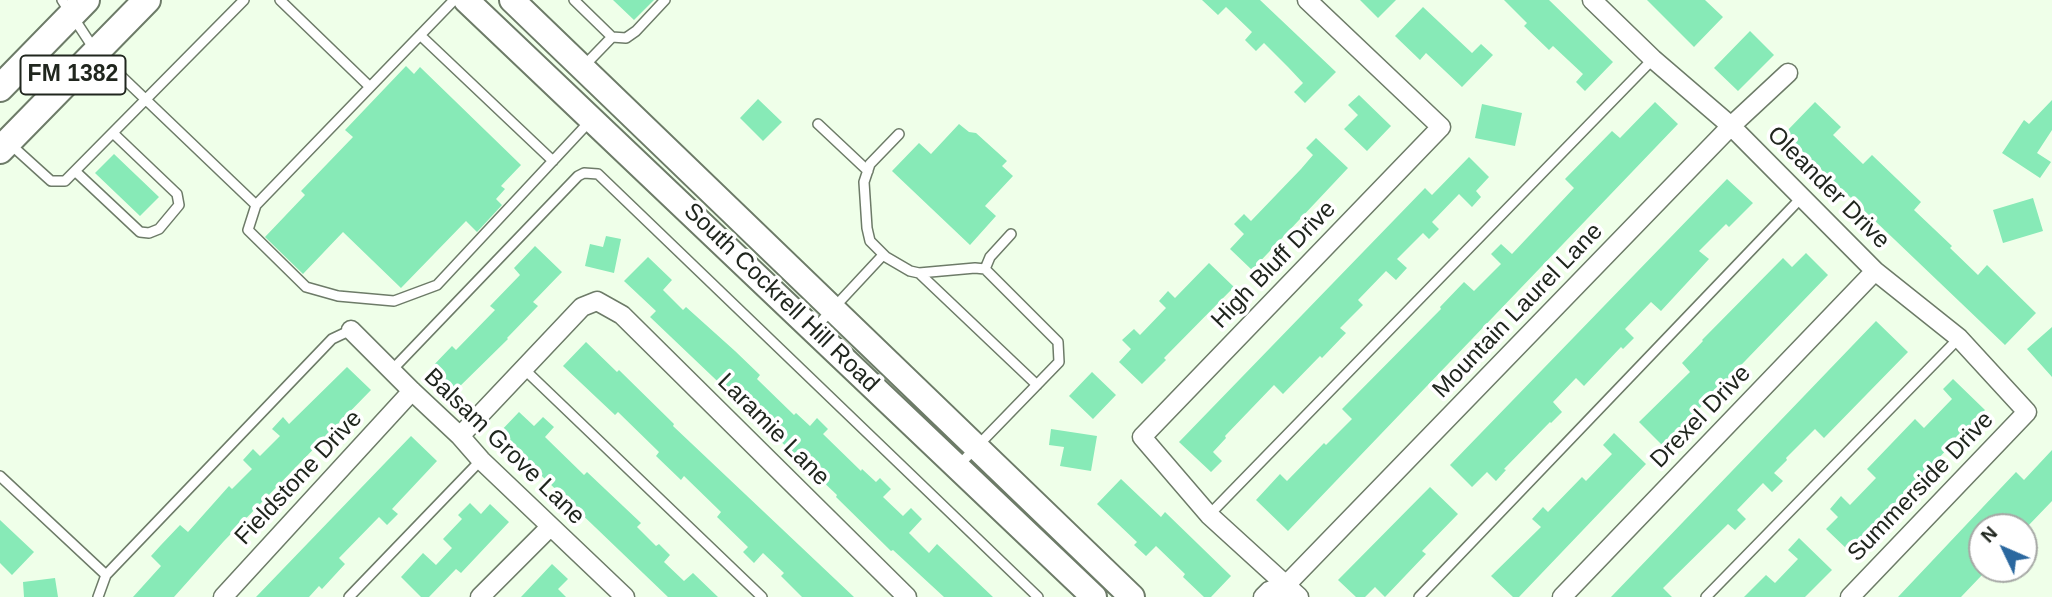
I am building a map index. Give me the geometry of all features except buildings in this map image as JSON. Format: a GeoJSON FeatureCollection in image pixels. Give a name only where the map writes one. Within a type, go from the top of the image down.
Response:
{"type":"FeatureCollection","features":[{"type":"Feature","properties":{"kind":"main road","name":"FM 1382"},"geometry":{"type":"LineString","coordinates":[[4,146],[147,0]]}},
{"type":"Feature","properties":{"kind":"main road","name":"South Cockrell Hill Road"},"geometry":{"type":"LineString","coordinates":[[466,0],[1094,597]]}},
{"type":"Feature","properties":{"kind":"main road","name":"South Cockrell Hill Road"},"geometry":{"type":"LineString","coordinates":[[512,0],[1132,597]]}},
{"type":"Feature","properties":{"kind":"main road","name":"FM 1382"},"geometry":{"type":"LineString","coordinates":[[0,88],[73,5]]}},
{"type":"Feature","properties":{"kind":"street","name":"High Bluff Drive"},"geometry":{"type":"LineString","coordinates":[[1209,515],[1142,437],[1441,127],[1307,0]]}},
{"type":"Feature","properties":{"kind":"street","name":"Oleander Drive"},"geometry":{"type":"LineString","coordinates":[[1592,0],[1653,59],[1731,126],[1875,271],[1959,338],[2027,412]]}},
{"type":"Feature","properties":{"kind":"street","name":"Mountain Laurel Lane"},"geometry":{"type":"LineString","coordinates":[[1263,597],[1269,591],[1289,593],[1731,126],[1788,73]]}},
{"type":"Feature","properties":{"kind":"street","name":"Drexel Drive"},"geometry":{"type":"LineString","coordinates":[[1562,597],[1875,271]]}},
{"type":"Feature","properties":{"kind":"street","name":"Laramie Lane"},"geometry":{"type":"LineString","coordinates":[[524,369],[582,307],[597,301],[622,315],[907,597]]}},
{"type":"Feature","properties":{"kind":"street","name":"Balsam Grove Lane"},"geometry":{"type":"LineString","coordinates":[[351,330],[619,595]]}},
{"type":"Feature","properties":{"kind":"street"},"geometry":{"type":"LineString","coordinates":[[460,436],[524,369]]}},
{"type":"Feature","properties":{"kind":"street","name":"Fieldstone Drive"},"geometry":{"type":"LineString","coordinates":[[223,597],[412,391]]}},
{"type":"Feature","properties":{"kind":"street","name":"Summerside Drive"},"geometry":{"type":"LineString","coordinates":[[1850,597],[2027,412]]}},
{"type":"Feature","properties":{"kind":"street"},"geometry":{"type":"LineString","coordinates":[[1209,515],[1289,593]]}},
{"type":"Feature","properties":{"kind":"street"},"geometry":{"type":"LineString","coordinates":[[480,597],[550,527]]}},
{"type":"Feature","properties":{"kind":"lane"},"geometry":{"type":"LineString","coordinates":[[4,146],[51,181],[65,181],[244,0]]}},
{"type":"Feature","properties":{"kind":"lane"},"geometry":{"type":"LineString","coordinates":[[280,0],[370,86]]}},
{"type":"Feature","properties":{"kind":"lane"},"geometry":{"type":"LineString","coordinates":[[454,0],[256,205],[248,230],[306,287],[338,296],[394,301],[437,285],[592,119]]}},
{"type":"Feature","properties":{"kind":"lane"},"geometry":{"type":"LineString","coordinates":[[574,0],[612,37],[626,38],[665,0]]}},
{"type":"Feature","properties":{"kind":"lane"},"geometry":{"type":"LineString","coordinates":[[73,5],[96,52],[256,205]]}},
{"type":"Feature","properties":{"kind":"lane"},"geometry":{"type":"LineString","coordinates":[[420,35],[553,161]]}},
{"type":"Feature","properties":{"kind":"lane"},"geometry":{"type":"LineString","coordinates":[[582,68],[612,37]]}},
{"type":"Feature","properties":{"kind":"lane"},"geometry":{"type":"LineString","coordinates":[[1209,515],[1653,59]]}},
{"type":"Feature","properties":{"kind":"lane"},"geometry":{"type":"LineString","coordinates":[[818,124],[868,171]]}},
{"type":"Feature","properties":{"kind":"lane"},"geometry":{"type":"LineString","coordinates":[[75,171],[140,232],[149,233],[159,229],[179,205],[177,194],[113,133]]}},
{"type":"Feature","properties":{"kind":"lane"},"geometry":{"type":"LineString","coordinates":[[899,134],[870,164],[864,182],[870,241],[883,255],[911,271],[985,269],[1058,342],[1059,362],[957,466]]}},
{"type":"Feature","properties":{"kind":"lane"},"geometry":{"type":"LineString","coordinates":[[391,371],[578,176],[591,172],[598,174],[1038,597]]}},
{"type":"Feature","properties":{"kind":"lane"},"geometry":{"type":"LineString","coordinates":[[1419,597],[1802,197]]}},
{"type":"Feature","properties":{"kind":"lane"},"geometry":{"type":"LineString","coordinates":[[985,269],[990,257],[1011,234]]}},
{"type":"Feature","properties":{"kind":"lane"},"geometry":{"type":"LineString","coordinates":[[813,329],[883,255]]}},
{"type":"Feature","properties":{"kind":"lane"},"geometry":{"type":"LineString","coordinates":[[919,272],[1037,385]]}},
{"type":"Feature","properties":{"kind":"lane"},"geometry":{"type":"LineString","coordinates":[[98,597],[106,575],[332,339],[351,330]]}},
{"type":"Feature","properties":{"kind":"lane"},"geometry":{"type":"LineString","coordinates":[[1706,597],[1959,338]]}},
{"type":"Feature","properties":{"kind":"lane"},"geometry":{"type":"LineString","coordinates":[[524,369],[762,597]]}},
{"type":"Feature","properties":{"kind":"lane"},"geometry":{"type":"LineString","coordinates":[[349,597],[481,460]]}},
{"type":"Feature","properties":{"kind":"lane"},"geometry":{"type":"LineString","coordinates":[[0,476],[106,575]]}}]}
